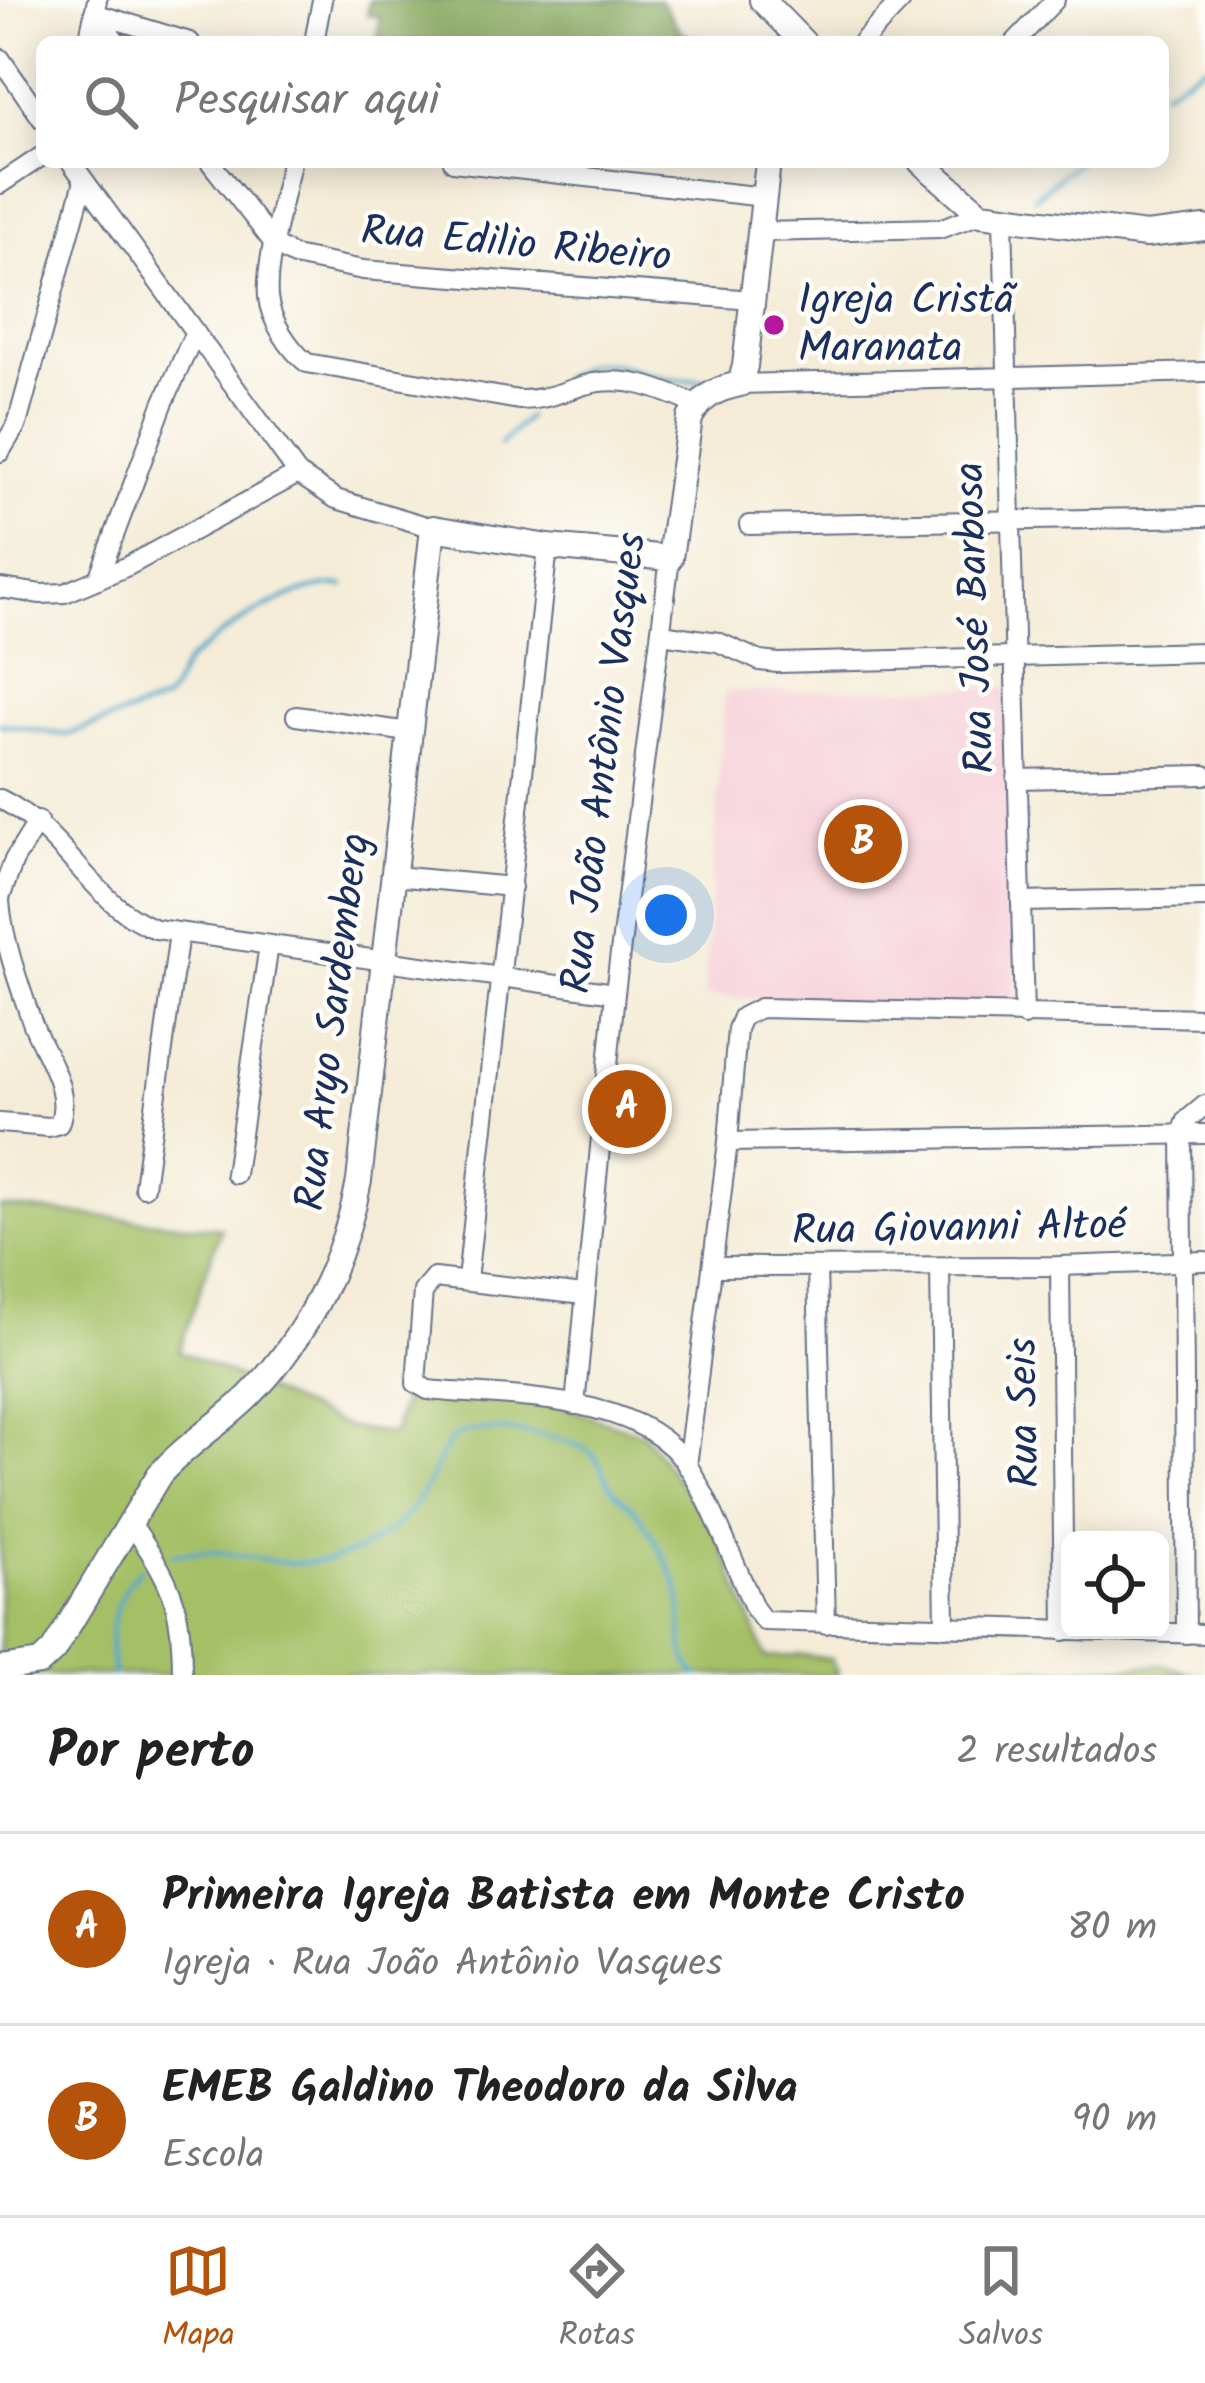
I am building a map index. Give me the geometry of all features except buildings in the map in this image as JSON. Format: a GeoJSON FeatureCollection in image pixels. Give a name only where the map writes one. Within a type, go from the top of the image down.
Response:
{"type":"FeatureCollection","features":[{"type":"Feature","properties":{"kind":"street"},"geometry":{"type":"LineString","coordinates":[[315,36],[322,0]]}},
{"type":"Feature","properties":{"kind":"street"},"geometry":{"type":"LineString","coordinates":[[761,0],[791,36]]}},
{"type":"Feature","properties":{"kind":"street"},"geometry":{"type":"LineString","coordinates":[[868,36],[902,0]]}},
{"type":"Feature","properties":{"kind":"street"},"geometry":{"type":"LineString","coordinates":[[1021,36],[1055,0]]}},
{"type":"Feature","properties":{"kind":"street"},"geometry":{"type":"LineString","coordinates":[[89,36],[96,6]]}},
{"type":"Feature","properties":{"kind":"street"},"geometry":{"type":"LineString","coordinates":[[96,6],[114,36]]}},
{"type":"Feature","properties":{"kind":"street"},"geometry":{"type":"LineString","coordinates":[[96,6],[174,36]]}},
{"type":"Feature","properties":{"kind":"street"},"geometry":{"type":"LineString","coordinates":[[0,58],[36,110]]}},
{"type":"Feature","properties":{"kind":"street"},"geometry":{"type":"LineString","coordinates":[[0,184],[36,160]]}},
{"type":"Feature","properties":{"kind":"street"},"geometry":{"type":"LineString","coordinates":[[75,168],[298,474],[337,499],[433,528],[548,547],[670,558]]}},
{"type":"Feature","properties":{"kind":"street"},"geometry":{"type":"LineString","coordinates":[[215,168],[276,246]]}},
{"type":"Feature","properties":{"kind":"street"},"geometry":{"type":"LineString","coordinates":[[290,168],[268,297],[297,355],[323,368],[519,400],[535,400],[590,383],[637,382],[697,405],[714,390],[740,384],[1205,372]]}},
{"type":"Feature","properties":{"kind":"street"},"geometry":{"type":"LineString","coordinates":[[508,168],[764,196]]}},
{"type":"Feature","properties":{"kind":"street"},"geometry":{"type":"LineString","coordinates":[[740,384],[767,168]]}},
{"type":"Feature","properties":{"kind":"street"},"geometry":{"type":"LineString","coordinates":[[929,168],[992,216]]}},
{"type":"Feature","properties":{"kind":"street"},"geometry":{"type":"LineString","coordinates":[[0,452],[16,424],[84,181]]}},
{"type":"Feature","properties":{"kind":"street"},"geometry":{"type":"LineString","coordinates":[[760,232],[942,228],[992,216],[1146,236],[1205,228]]}},
{"type":"Feature","properties":{"kind":"street","name":"Rua José Barbosa"},"geometry":{"type":"LineString","coordinates":[[992,216],[1011,521],[1024,1016]]}},
{"type":"Feature","properties":{"kind":"street","name":"Rua Edilio Ribeiro"},"geometry":{"type":"LineString","coordinates":[[276,246],[294,256],[363,270],[753,300]]}},
{"type":"Feature","properties":{"kind":"street"},"geometry":{"type":"LineString","coordinates":[[98,579],[195,332]]}},
{"type":"Feature","properties":{"kind":"street","name":"Rua João Antônio Vasques"},"geometry":{"type":"LineString","coordinates":[[575,1405],[615,993],[686,432],[697,405]]}},
{"type":"Feature","properties":{"kind":"street"},"geometry":{"type":"LineString","coordinates":[[0,588],[65,593],[298,474]]}},
{"type":"Feature","properties":{"kind":"street"},"geometry":{"type":"LineString","coordinates":[[749,525],[1205,517]]}},
{"type":"Feature","properties":{"kind":"street","name":"Rua Aryo Sardemberg"},"geometry":{"type":"LineString","coordinates":[[0,1670],[40,1663],[53,1652],[159,1475],[180,1450],[247,1398],[274,1367],[329,1278],[351,1223],[433,528]]}},
{"type":"Feature","properties":{"kind":"street"},"geometry":{"type":"LineString","coordinates":[[467,1280],[548,547]]}},
{"type":"Feature","properties":{"kind":"street"},"geometry":{"type":"LineString","coordinates":[[661,634],[718,642],[778,664],[1205,652]]}},
{"type":"Feature","properties":{"kind":"street"},"geometry":{"type":"LineString","coordinates":[[296,716],[409,731]]}},
{"type":"Feature","properties":{"kind":"street"},"geometry":{"type":"LineString","coordinates":[[1017,779],[1205,775]]}},
{"type":"Feature","properties":{"kind":"street"},"geometry":{"type":"LineString","coordinates":[[0,799],[38,821],[120,910],[140,923],[179,933],[615,993]]}},
{"type":"Feature","properties":{"kind":"street"},"geometry":{"type":"LineString","coordinates":[[0,1123],[49,1127],[59,1124],[64,1111],[62,1091],[32,1022],[1,914],[0,899],[14,860],[38,821]]}},
{"type":"Feature","properties":{"kind":"street"},"geometry":{"type":"LineString","coordinates":[[394,876],[512,886]]}},
{"type":"Feature","properties":{"kind":"street"},"geometry":{"type":"LineString","coordinates":[[1021,902],[1205,898]]}},
{"type":"Feature","properties":{"kind":"street"},"geometry":{"type":"LineString","coordinates":[[145,1187],[179,933]]}},
{"type":"Feature","properties":{"kind":"street"},"geometry":{"type":"LineString","coordinates":[[235,1174],[269,945]]}},
{"type":"Feature","properties":{"kind":"street"},"geometry":{"type":"LineString","coordinates":[[688,1466],[742,1017],[760,1008],[1205,1018]]}},
{"type":"Feature","properties":{"kind":"street"},"geometry":{"type":"LineString","coordinates":[[1196,1634],[1195,1508],[1183,1378],[1183,1133],[1186,1120],[1205,1105]]}},
{"type":"Feature","properties":{"kind":"street"},"geometry":{"type":"LineString","coordinates":[[728,1142],[1205,1133]]}},
{"type":"Feature","properties":{"kind":"street","name":"Rua Giovanni Altoé"},"geometry":{"type":"LineString","coordinates":[[713,1267],[1205,1261]]}},
{"type":"Feature","properties":{"kind":"street","name":"Rua Seis"},"geometry":{"type":"LineString","coordinates":[[1060,1266],[1063,1531]]}},
{"type":"Feature","properties":{"kind":"street"},"geometry":{"type":"LineString","coordinates":[[940,1267],[945,1628]]}},
{"type":"Feature","properties":{"kind":"street"},"geometry":{"type":"LineString","coordinates":[[817,1268],[826,1624]]}},
{"type":"Feature","properties":{"kind":"street"},"geometry":{"type":"LineString","coordinates":[[584,1295],[434,1278],[423,1292],[416,1383],[428,1390],[575,1405],[646,1427],[688,1466],[764,1621],[1061,1631]]}},
{"type":"Feature","properties":{"kind":"street"},"geometry":{"type":"LineString","coordinates":[[1183,1378],[1205,1378]]}},
{"type":"Feature","properties":{"kind":"street"},"geometry":{"type":"LineString","coordinates":[[130,1522],[173,1591],[182,1638],[182,1675]]}},
{"type":"Feature","properties":{"kind":"shaded area"},"geometry":{"type":"Polygon","coordinates":[[[1007,687],[1016,1014],[704,996],[725,692],[1007,687]]]}},
{"type":"Feature","properties":{"kind":"green space"},"geometry":{"type":"Polygon","coordinates":[[[369,0],[660,0],[687,36],[378,36],[380,17],[367,15],[369,0]]]}},
{"type":"Feature","properties":{"kind":"green space"},"geometry":{"type":"Polygon","coordinates":[[[0,1207],[221,1228],[179,1351],[347,1427],[393,1434],[406,1390],[558,1406],[643,1433],[717,1534],[766,1658],[831,1659],[838,1675],[0,1675],[0,1207]]]}},
{"type":"Feature","properties":{"kind":"green space"},"geometry":{"type":"Polygon","coordinates":[[[1164,1665],[1195,1675],[905,1675],[917,1666],[1060,1670],[1164,1665]]]}},
{"type":"Feature","properties":{"kind":"waterway"},"geometry":{"type":"LineString","coordinates":[[1169,87],[1205,65]]}},
{"type":"Feature","properties":{"kind":"waterway"},"geometry":{"type":"LineString","coordinates":[[1035,197],[1070,168]]}},
{"type":"Feature","properties":{"kind":"waterway"},"geometry":{"type":"LineString","coordinates":[[553,387],[581,367],[606,363],[669,379],[704,380]]}},
{"type":"Feature","properties":{"kind":"waterway"},"geometry":{"type":"LineString","coordinates":[[772,374],[976,364]]}},
{"type":"Feature","properties":{"kind":"waterway"},"geometry":{"type":"LineString","coordinates":[[500,445],[527,417]]}},
{"type":"Feature","properties":{"kind":"waterway"},"geometry":{"type":"LineString","coordinates":[[0,724],[66,735],[164,701],[189,660],[242,621],[304,591],[344,586]]}},
{"type":"Feature","properties":{"kind":"waterway"},"geometry":{"type":"LineString","coordinates":[[173,1555],[215,1552],[300,1563],[344,1556],[372,1543],[405,1517],[451,1440],[461,1434],[498,1430],[562,1440],[598,1460],[614,1490],[640,1516],[661,1551],[675,1580],[683,1645],[697,1675]]}},
{"type":"Feature","properties":{"kind":"waterway"},"geometry":{"type":"LineString","coordinates":[[114,1675],[114,1618],[140,1569]]}},
{"type":"Feature","properties":{"kind":"place","name":"Igreja Cristã Maranata"},"geometry":{"type":"Point","coordinates":[774,325]}},
{"type":"Feature","properties":{"kind":"place","name":"EMEB Galdino Theodoro da Silva"},"geometry":{"type":"Point","coordinates":[863,844]}},
{"type":"Feature","properties":{"kind":"place","name":"Primeira Igreja Batista em Monte Cristo"},"geometry":{"type":"Point","coordinates":[627,1109]}}]}
